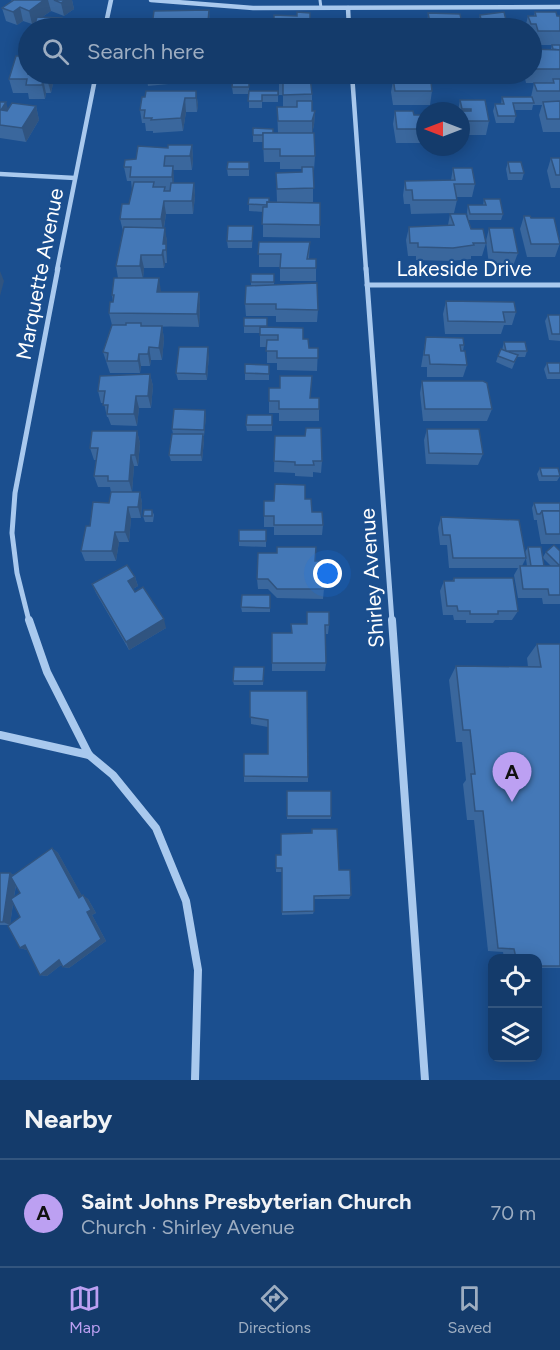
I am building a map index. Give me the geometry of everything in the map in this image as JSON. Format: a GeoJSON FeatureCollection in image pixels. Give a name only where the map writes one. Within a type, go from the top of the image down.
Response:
{"type":"FeatureCollection","features":[{"type":"Feature","properties":{"kind":"street"},"geometry":{"type":"LineString","coordinates":[[107,18],[111,0]]}},
{"type":"Feature","properties":{"kind":"street"},"geometry":{"type":"LineString","coordinates":[[151,0],[217,7],[560,7]]}},
{"type":"Feature","properties":{"kind":"street"},"geometry":{"type":"LineString","coordinates":[[348,8],[348,18]]}},
{"type":"Feature","properties":{"kind":"street","name":"Marquette Avenue"},"geometry":{"type":"LineString","coordinates":[[94,84],[23,444],[15,493],[12,533],[17,573],[27,615],[47,672],[89,755],[113,775],[156,828],[186,901],[198,970],[195,1080]]}},
{"type":"Feature","properties":{"kind":"street","name":"Shirley Avenue"},"geometry":{"type":"LineString","coordinates":[[353,84],[425,1080]]}},
{"type":"Feature","properties":{"kind":"street"},"geometry":{"type":"LineString","coordinates":[[0,174],[75,178]]}},
{"type":"Feature","properties":{"kind":"street","name":"Lakeside Drive"},"geometry":{"type":"LineString","coordinates":[[367,285],[560,285]]}},
{"type":"Feature","properties":{"kind":"street"},"geometry":{"type":"LineString","coordinates":[[0,735],[89,755]]}},
{"type":"Feature","properties":{"kind":"lane"},"geometry":{"type":"LineString","coordinates":[[320,0],[321,8]]}},
{"type":"Feature","properties":{"kind":"lane"},"geometry":{"type":"LineString","coordinates":[[357,0],[357,8]]}},
{"type":"Feature","properties":{"kind":"building"},"geometry":{"type":"Polygon","coordinates":[[[14,0],[44,0],[29,11],[20,7],[13,12],[2,8],[14,0]]]}},
{"type":"Feature","properties":{"kind":"building"},"geometry":{"type":"Polygon","coordinates":[[[209,10],[208,18],[153,18],[154,11],[209,10]]]}},
{"type":"Feature","properties":{"kind":"building"},"geometry":{"type":"Polygon","coordinates":[[[297,12],[310,13],[310,18],[274,18],[274,15],[297,16],[297,12]]]}},
{"type":"Feature","properties":{"kind":"building"},"geometry":{"type":"Polygon","coordinates":[[[504,12],[506,18],[481,18],[480,15],[504,12]]]}},
{"type":"Feature","properties":{"kind":"building"},"geometry":{"type":"Polygon","coordinates":[[[535,12],[556,12],[557,16],[560,16],[560,31],[542,31],[542,18],[529,18],[528,16],[536,16],[535,12]]]}},
{"type":"Feature","properties":{"kind":"building"},"geometry":{"type":"Polygon","coordinates":[[[428,13],[460,14],[461,18],[429,18],[428,13]]]}},
{"type":"Feature","properties":{"kind":"building"},"geometry":{"type":"Polygon","coordinates":[[[552,45],[560,45],[560,50],[553,49],[552,45]]]}},
{"type":"Feature","properties":{"kind":"building"},"geometry":{"type":"Polygon","coordinates":[[[542,49],[560,50],[560,69],[542,69],[542,49]]]}},
{"type":"Feature","properties":{"kind":"building"},"geometry":{"type":"Polygon","coordinates":[[[16,56],[18,56],[18,79],[9,79],[16,56]]]}},
{"type":"Feature","properties":{"kind":"building"},"geometry":{"type":"Polygon","coordinates":[[[553,79],[560,79],[560,91],[537,91],[534,84],[542,83],[554,83],[553,79]]]}},
{"type":"Feature","properties":{"kind":"building"},"geometry":{"type":"Polygon","coordinates":[[[232,84],[249,84],[249,87],[232,87],[232,84]]]}},
{"type":"Feature","properties":{"kind":"building"},"geometry":{"type":"Polygon","coordinates":[[[283,84],[311,84],[312,94],[283,95],[283,84]]]}},
{"type":"Feature","properties":{"kind":"building"},"geometry":{"type":"Polygon","coordinates":[[[394,84],[431,84],[432,91],[395,91],[394,84]]]}},
{"type":"Feature","properties":{"kind":"building"},"geometry":{"type":"Polygon","coordinates":[[[146,91],[196,91],[196,98],[185,98],[181,118],[151,120],[152,118],[144,118],[145,110],[140,110],[142,97],[145,97],[146,91]]]}},
{"type":"Feature","properties":{"kind":"building"},"geometry":{"type":"Polygon","coordinates":[[[249,91],[278,91],[278,95],[262,95],[262,101],[248,101],[249,91]]]}},
{"type":"Feature","properties":{"kind":"building"},"geometry":{"type":"Polygon","coordinates":[[[502,97],[532,97],[534,103],[513,103],[516,116],[498,116],[495,104],[504,104],[502,97]]]}},
{"type":"Feature","properties":{"kind":"building"},"geometry":{"type":"Polygon","coordinates":[[[460,100],[485,100],[489,121],[470,121],[470,102],[460,102],[460,100]]]}},
{"type":"Feature","properties":{"kind":"building"},"geometry":{"type":"Polygon","coordinates":[[[297,101],[312,101],[312,111],[315,111],[312,121],[278,121],[277,107],[297,107],[297,101]]]}},
{"type":"Feature","properties":{"kind":"building"},"geometry":{"type":"Polygon","coordinates":[[[560,101],[560,119],[547,119],[543,102],[560,101]]]}},
{"type":"Feature","properties":{"kind":"building"},"geometry":{"type":"Polygon","coordinates":[[[0,102],[6,102],[1,110],[7,111],[12,103],[36,106],[22,128],[0,125],[0,102]]]}},
{"type":"Feature","properties":{"kind":"building"},"geometry":{"type":"Polygon","coordinates":[[[395,111],[413,111],[416,115],[416,129],[397,129],[395,111]]]}},
{"type":"Feature","properties":{"kind":"building"},"geometry":{"type":"Polygon","coordinates":[[[253,128],[273,129],[273,133],[253,135],[253,128]]]}},
{"type":"Feature","properties":{"kind":"building"},"geometry":{"type":"Polygon","coordinates":[[[263,133],[314,133],[315,156],[280,156],[280,149],[263,149],[263,133]]]}},
{"type":"Feature","properties":{"kind":"building"},"geometry":{"type":"Polygon","coordinates":[[[168,145],[192,145],[190,156],[165,156],[164,166],[173,166],[172,177],[130,177],[131,167],[124,167],[125,160],[136,159],[138,146],[168,148],[168,145]]]}},
{"type":"Feature","properties":{"kind":"building"},"geometry":{"type":"Polygon","coordinates":[[[551,158],[560,158],[560,175],[556,175],[551,158]]]}},
{"type":"Feature","properties":{"kind":"building"},"geometry":{"type":"Polygon","coordinates":[[[228,162],[249,162],[249,169],[227,169],[228,162]]]}},
{"type":"Feature","properties":{"kind":"building"},"geometry":{"type":"Polygon","coordinates":[[[508,162],[521,162],[524,173],[510,173],[508,162]]]}},
{"type":"Feature","properties":{"kind":"building"},"geometry":{"type":"Polygon","coordinates":[[[302,167],[313,167],[314,188],[277,189],[276,173],[302,172],[302,167]]]}},
{"type":"Feature","properties":{"kind":"building"},"geometry":{"type":"Polygon","coordinates":[[[453,168],[472,168],[475,184],[454,184],[457,200],[413,200],[412,190],[406,190],[405,181],[455,180],[453,168]]]}},
{"type":"Feature","properties":{"kind":"building"},"geometry":{"type":"Polygon","coordinates":[[[134,182],[154,182],[153,187],[165,187],[164,191],[170,191],[171,183],[194,183],[192,201],[164,201],[161,219],[120,219],[122,204],[129,204],[134,182]]]}},
{"type":"Feature","properties":{"kind":"building"},"geometry":{"type":"Polygon","coordinates":[[[249,198],[269,198],[269,202],[267,205],[248,204],[249,198]]]}},
{"type":"Feature","properties":{"kind":"building"},"geometry":{"type":"Polygon","coordinates":[[[484,199],[500,199],[503,214],[470,214],[468,205],[486,205],[484,199]]]}},
{"type":"Feature","properties":{"kind":"building"},"geometry":{"type":"Polygon","coordinates":[[[267,202],[320,203],[320,225],[262,224],[263,207],[267,207],[267,202]]]}},
{"type":"Feature","properties":{"kind":"building"},"geometry":{"type":"Polygon","coordinates":[[[450,214],[466,214],[471,229],[483,229],[486,243],[473,243],[474,245],[453,248],[418,247],[418,243],[410,243],[409,227],[454,225],[450,214]]]}},
{"type":"Feature","properties":{"kind":"building"},"geometry":{"type":"Polygon","coordinates":[[[524,216],[554,218],[560,244],[531,244],[524,216]]]}},
{"type":"Feature","properties":{"kind":"building"},"geometry":{"type":"Polygon","coordinates":[[[228,226],[253,226],[252,241],[227,241],[228,226]]]}},
{"type":"Feature","properties":{"kind":"building"},"geometry":{"type":"Polygon","coordinates":[[[124,227],[165,228],[163,244],[166,244],[166,250],[163,250],[162,255],[141,255],[140,266],[116,266],[124,227]]]}},
{"type":"Feature","properties":{"kind":"building"},"geometry":{"type":"Polygon","coordinates":[[[489,228],[513,228],[518,253],[493,252],[489,228]]]}},
{"type":"Feature","properties":{"kind":"building"},"geometry":{"type":"Polygon","coordinates":[[[259,242],[310,242],[307,259],[316,259],[316,268],[280,268],[281,254],[258,254],[259,242]]]}},
{"type":"Feature","properties":{"kind":"building"},"geometry":{"type":"Polygon","coordinates":[[[251,274],[274,274],[274,282],[251,282],[251,274]]]}},
{"type":"Feature","properties":{"kind":"building"},"geometry":{"type":"Polygon","coordinates":[[[114,278],[159,278],[157,292],[199,292],[197,314],[109,313],[110,302],[113,302],[114,295],[112,295],[114,278]]]}},
{"type":"Feature","properties":{"kind":"building"},"geometry":{"type":"Polygon","coordinates":[[[317,283],[318,310],[276,309],[276,304],[245,304],[246,286],[317,283]]]}},
{"type":"Feature","properties":{"kind":"building"},"geometry":{"type":"Polygon","coordinates":[[[446,301],[514,302],[516,312],[503,312],[505,322],[448,321],[446,301]]]}},
{"type":"Feature","properties":{"kind":"building"},"geometry":{"type":"Polygon","coordinates":[[[548,315],[560,315],[560,334],[552,334],[548,315]]]}},
{"type":"Feature","properties":{"kind":"building"},"geometry":{"type":"Polygon","coordinates":[[[244,318],[267,318],[267,326],[244,326],[244,318]]]}},
{"type":"Feature","properties":{"kind":"building"},"geometry":{"type":"Polygon","coordinates":[[[126,323],[162,326],[159,348],[149,347],[148,354],[139,354],[138,361],[107,361],[108,353],[103,352],[112,325],[126,325],[126,323]]]}},
{"type":"Feature","properties":{"kind":"building"},"geometry":{"type":"Polygon","coordinates":[[[260,327],[303,328],[303,339],[308,339],[309,348],[318,348],[318,358],[277,358],[277,351],[266,351],[267,340],[278,340],[278,335],[260,335],[260,327]]]}},
{"type":"Feature","properties":{"kind":"building"},"geometry":{"type":"Polygon","coordinates":[[[426,337],[463,338],[464,345],[460,345],[461,351],[465,351],[467,365],[430,364],[429,355],[424,355],[426,337]]]}},
{"type":"Feature","properties":{"kind":"building"},"geometry":{"type":"Polygon","coordinates":[[[504,342],[525,342],[527,351],[506,351],[504,342]]]}},
{"type":"Feature","properties":{"kind":"building"},"geometry":{"type":"Polygon","coordinates":[[[179,347],[208,347],[206,374],[176,373],[179,347]]]}},
{"type":"Feature","properties":{"kind":"building"},"geometry":{"type":"Polygon","coordinates":[[[501,349],[518,355],[514,362],[498,356],[501,349]]]}},
{"type":"Feature","properties":{"kind":"building"},"geometry":{"type":"Polygon","coordinates":[[[547,363],[560,363],[560,373],[549,373],[547,363]]]}},
{"type":"Feature","properties":{"kind":"building"},"geometry":{"type":"Polygon","coordinates":[[[245,364],[269,365],[269,374],[245,373],[245,364]]]}},
{"type":"Feature","properties":{"kind":"building"},"geometry":{"type":"Polygon","coordinates":[[[150,374],[148,396],[136,396],[134,414],[107,414],[108,405],[103,405],[105,391],[98,391],[100,376],[150,374]]]}},
{"type":"Feature","properties":{"kind":"building"},"geometry":{"type":"Polygon","coordinates":[[[280,376],[312,376],[310,398],[319,398],[319,409],[279,409],[279,401],[269,401],[269,388],[280,388],[280,376]]]}},
{"type":"Feature","properties":{"kind":"building"},"geometry":{"type":"Polygon","coordinates":[[[422,381],[483,381],[487,383],[492,409],[425,409],[422,381]]]}},
{"type":"Feature","properties":{"kind":"building"},"geometry":{"type":"Polygon","coordinates":[[[174,409],[205,410],[204,430],[172,429],[174,409]]]}},
{"type":"Feature","properties":{"kind":"building"},"geometry":{"type":"Polygon","coordinates":[[[247,415],[272,415],[272,425],[246,425],[247,415]]]}},
{"type":"Feature","properties":{"kind":"building"},"geometry":{"type":"Polygon","coordinates":[[[306,428],[321,428],[322,461],[313,461],[314,465],[295,465],[295,462],[274,461],[275,436],[305,436],[306,428]]]}},
{"type":"Feature","properties":{"kind":"building"},"geometry":{"type":"Polygon","coordinates":[[[427,429],[479,429],[483,454],[429,453],[427,429]]]}},
{"type":"Feature","properties":{"kind":"building"},"geometry":{"type":"Polygon","coordinates":[[[92,431],[137,431],[135,455],[131,455],[129,481],[108,481],[108,476],[94,476],[98,448],[90,448],[92,431]]]}},
{"type":"Feature","properties":{"kind":"building"},"geometry":{"type":"Polygon","coordinates":[[[172,434],[203,434],[201,455],[169,455],[172,434]]]}},
{"type":"Feature","properties":{"kind":"building"},"geometry":{"type":"Polygon","coordinates":[[[540,468],[558,468],[560,476],[542,476],[540,468]]]}},
{"type":"Feature","properties":{"kind":"building"},"geometry":{"type":"Polygon","coordinates":[[[275,484],[305,485],[305,499],[311,499],[312,512],[322,512],[323,525],[274,525],[274,516],[264,516],[264,501],[274,501],[275,484]]]}},
{"type":"Feature","properties":{"kind":"building"},"geometry":{"type":"Polygon","coordinates":[[[111,492],[140,492],[138,507],[128,507],[125,532],[115,532],[112,551],[81,551],[86,526],[90,526],[93,502],[109,503],[111,492]]]}},
{"type":"Feature","properties":{"kind":"building"},"geometry":{"type":"Polygon","coordinates":[[[534,503],[560,503],[560,511],[542,511],[537,514],[534,503]]]}},
{"type":"Feature","properties":{"kind":"building"},"geometry":{"type":"Polygon","coordinates":[[[144,510],[152,510],[152,516],[143,516],[144,510]]]}},
{"type":"Feature","properties":{"kind":"building"},"geometry":{"type":"Polygon","coordinates":[[[542,511],[560,511],[560,534],[546,534],[542,511]]]}},
{"type":"Feature","properties":{"kind":"building"},"geometry":{"type":"Polygon","coordinates":[[[441,517],[519,520],[526,558],[453,558],[450,535],[443,535],[441,517]]]}},
{"type":"Feature","properties":{"kind":"building"},"geometry":{"type":"Polygon","coordinates":[[[239,530],[266,530],[266,541],[239,541],[239,530]]]}},
{"type":"Feature","properties":{"kind":"building"},"geometry":{"type":"Polygon","coordinates":[[[554,545],[560,551],[560,566],[546,552],[554,545]]]}},
{"type":"Feature","properties":{"kind":"building"},"geometry":{"type":"Polygon","coordinates":[[[277,547],[316,547],[315,561],[323,561],[324,589],[277,589],[268,579],[257,579],[258,553],[277,553],[277,547]]]}},
{"type":"Feature","properties":{"kind":"building"},"geometry":{"type":"Polygon","coordinates":[[[528,547],[541,547],[544,566],[531,566],[528,547]]]}},
{"type":"Feature","properties":{"kind":"building"},"geometry":{"type":"Polygon","coordinates":[[[127,565],[135,577],[128,581],[135,592],[143,587],[164,619],[126,642],[92,584],[127,565]]]}},
{"type":"Feature","properties":{"kind":"building"},"geometry":{"type":"Polygon","coordinates":[[[520,566],[560,566],[560,595],[549,595],[548,589],[523,589],[520,566]]]}},
{"type":"Feature","properties":{"kind":"building"},"geometry":{"type":"Polygon","coordinates":[[[454,578],[513,578],[518,611],[470,614],[470,611],[458,611],[457,606],[447,606],[444,581],[454,581],[454,578]]]}},
{"type":"Feature","properties":{"kind":"building"},"geometry":{"type":"Polygon","coordinates":[[[242,595],[270,595],[270,608],[241,607],[242,595]]]}},
{"type":"Feature","properties":{"kind":"building"},"geometry":{"type":"Polygon","coordinates":[[[307,612],[329,612],[329,625],[325,625],[326,663],[272,663],[272,633],[292,633],[291,624],[307,624],[307,612]]]}},
{"type":"Feature","properties":{"kind":"building"},"geometry":{"type":"Polygon","coordinates":[[[537,644],[560,644],[560,966],[542,966],[542,954],[515,954],[514,949],[498,948],[483,811],[475,811],[471,774],[475,774],[470,730],[463,730],[456,666],[541,667],[537,644]]]}},
{"type":"Feature","properties":{"kind":"building"},"geometry":{"type":"Polygon","coordinates":[[[234,667],[264,667],[263,681],[233,681],[234,667]]]}},
{"type":"Feature","properties":{"kind":"building"},"geometry":{"type":"Polygon","coordinates":[[[250,691],[307,691],[308,777],[244,776],[244,754],[268,754],[268,720],[250,717],[250,691]]]}},
{"type":"Feature","properties":{"kind":"building"},"geometry":{"type":"Polygon","coordinates":[[[287,791],[331,791],[331,816],[287,816],[287,791]]]}},
{"type":"Feature","properties":{"kind":"building"},"geometry":{"type":"Polygon","coordinates":[[[312,829],[337,829],[339,870],[350,870],[351,895],[314,896],[314,911],[282,912],[282,868],[276,868],[276,855],[281,855],[281,834],[312,833],[312,829]]]}},
{"type":"Feature","properties":{"kind":"building"},"geometry":{"type":"Polygon","coordinates":[[[52,848],[79,898],[83,895],[91,910],[87,912],[101,939],[63,967],[59,960],[40,975],[25,945],[20,948],[8,926],[20,917],[11,899],[20,893],[11,877],[52,848]]]}},
{"type":"Feature","properties":{"kind":"building"},"geometry":{"type":"Polygon","coordinates":[[[0,873],[10,873],[3,922],[0,922],[0,873]]]}},
{"type":"Feature","properties":{"kind":"place","name":"Saint Johns Presbyterian Church"},"geometry":{"type":"Point","coordinates":[512,802]}}]}
